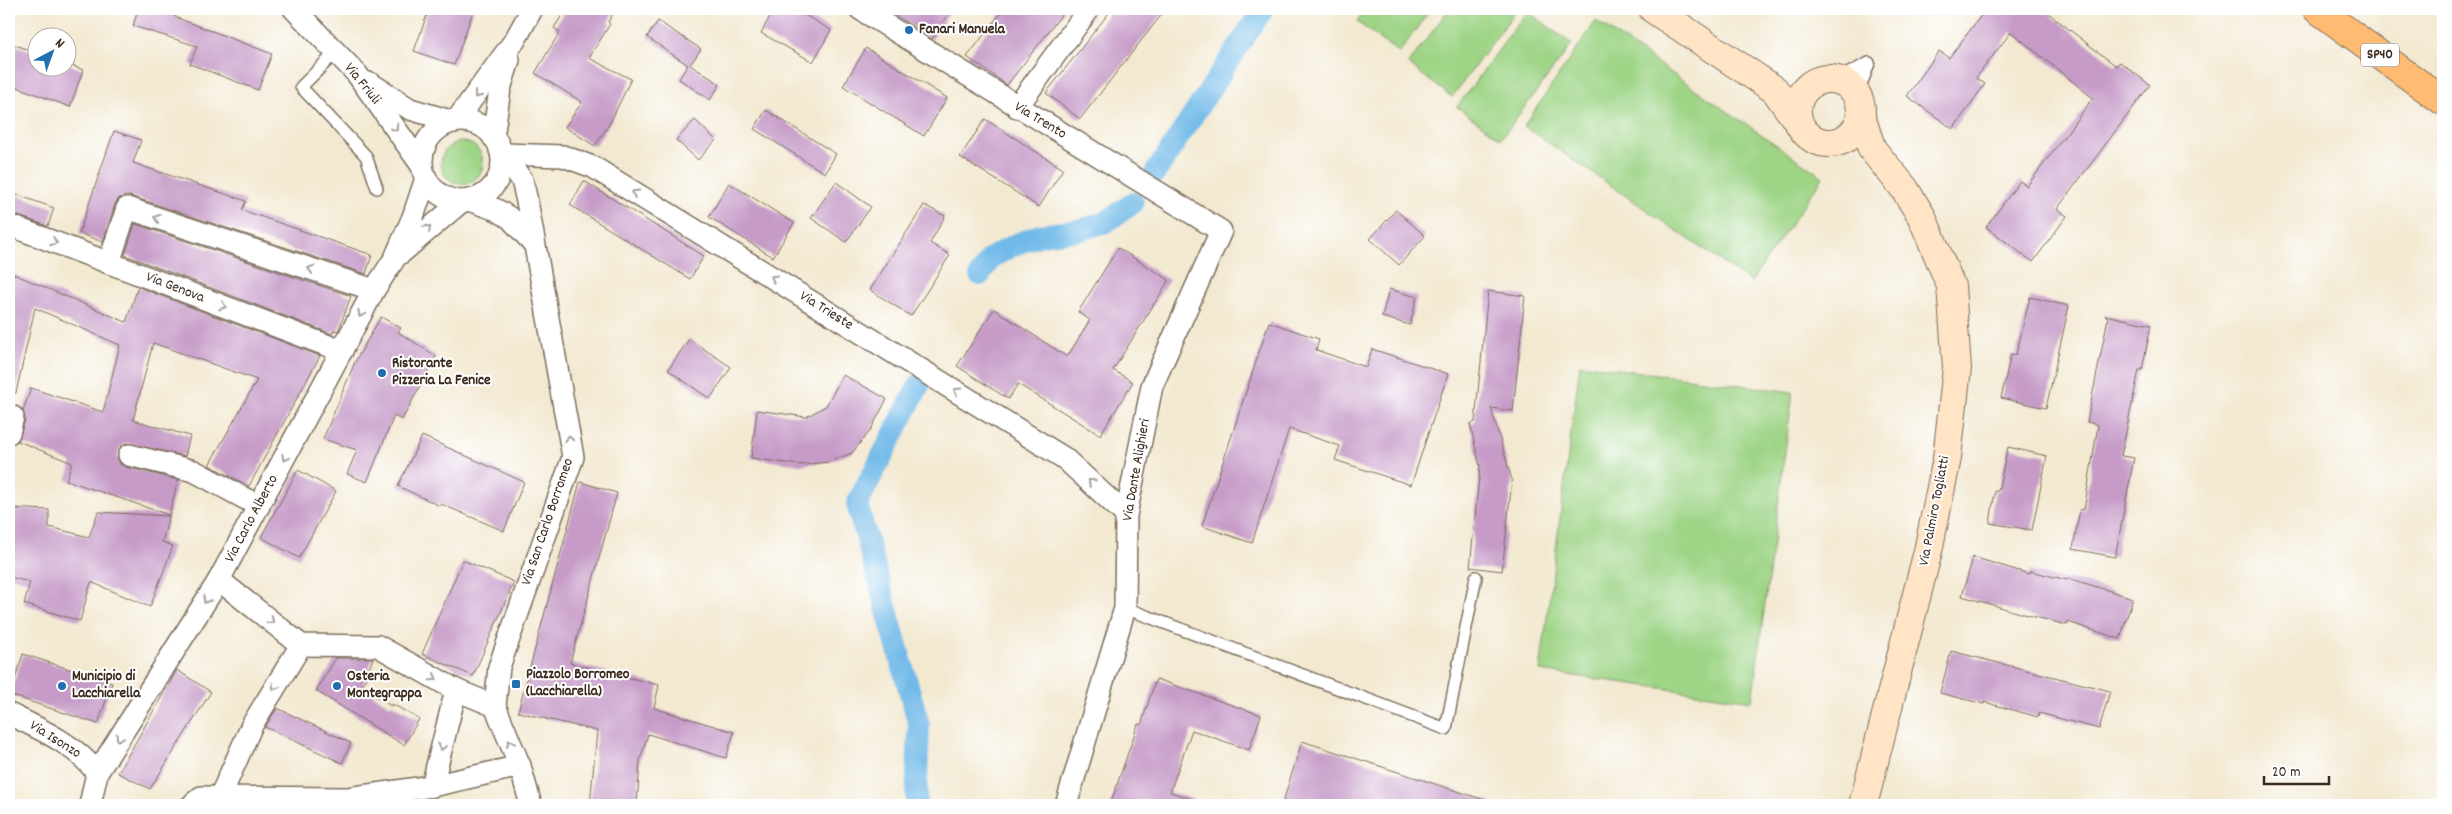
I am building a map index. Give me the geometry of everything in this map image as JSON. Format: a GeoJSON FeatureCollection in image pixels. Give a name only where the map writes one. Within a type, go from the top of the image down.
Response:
{"type":"FeatureCollection","features":[{"type":"Feature","properties":{"kind":"main road","name":"SP40"},"geometry":{"type":"LineString","coordinates":[[2317,9],[2443,100]]}},
{"type":"Feature","properties":{"kind":"street","name":"Via Friuli"},"geometry":{"type":"LineString","coordinates":[[294,9],[357,74],[424,172]]}},
{"type":"Feature","properties":{"kind":"street","name":"Via Carlo Alberto"},"geometry":{"type":"LineString","coordinates":[[90,805],[97,773],[219,580],[374,290],[395,258],[413,217],[424,172],[423,151],[428,140],[434,133],[455,122],[515,40],[532,9]]}},
{"type":"Feature","properties":{"kind":"street","name":"Via Trento"},"geometry":{"type":"LineString","coordinates":[[860,9],[1221,231]]}},
{"type":"Feature","properties":{"kind":"street"},"geometry":{"type":"LineString","coordinates":[[1017,107],[1089,9]]}},
{"type":"Feature","properties":{"kind":"street"},"geometry":{"type":"LineString","coordinates":[[1653,9],[1775,90],[1803,132],[1811,138],[1821,143],[1872,149]]}},
{"type":"Feature","properties":{"kind":"street","name":"Via Carlo Alberto"},"geometry":{"type":"LineString","coordinates":[[395,258],[466,201],[485,194],[494,185],[499,176],[502,160],[499,147],[500,89],[515,40]]}},
{"type":"Feature","properties":{"kind":"street"},"geometry":{"type":"LineString","coordinates":[[357,74],[387,96],[410,109],[455,122],[478,125],[499,147]]}},
{"type":"Feature","properties":{"kind":"street"},"geometry":{"type":"LineString","coordinates":[[1775,90],[1841,94]]}},
{"type":"Feature","properties":{"kind":"street"},"geometry":{"type":"LineString","coordinates":[[1798,122],[1798,101],[1841,94]]}},
{"type":"Feature","properties":{"kind":"street"},"geometry":{"type":"LineString","coordinates":[[1832,144],[1851,135],[1857,127],[1841,94]]}},
{"type":"Feature","properties":{"kind":"street"},"geometry":{"type":"LineString","coordinates":[[1841,94],[1872,149]]}},
{"type":"Feature","properties":{"kind":"street","name":"Via San Carlo Borromeo"},"geometry":{"type":"LineString","coordinates":[[494,706],[500,668],[573,457],[522,180],[499,147]]}},
{"type":"Feature","properties":{"kind":"street","name":"Via Trieste"},"geometry":{"type":"LineString","coordinates":[[499,147],[563,156],[593,167],[1064,458],[1126,515]]}},
{"type":"Feature","properties":{"kind":"street","name":"Via Palmiro Togliatti"},"geometry":{"type":"LineString","coordinates":[[1864,805],[1928,551],[1947,458],[1957,368],[1951,286],[1922,217],[1904,188],[1872,149]]}},
{"type":"Feature","properties":{"kind":"street"},"geometry":{"type":"LineString","coordinates":[[424,172],[434,189],[447,198],[498,210],[510,218],[534,244]]}},
{"type":"Feature","properties":{"kind":"street"},"geometry":{"type":"LineString","coordinates":[[109,263],[127,208],[374,290]]}},
{"type":"Feature","properties":{"kind":"street","name":"Via Genova"},"geometry":{"type":"LineString","coordinates":[[9,225],[342,351]]}},
{"type":"Feature","properties":{"kind":"street","name":"Via Dante Alighieri"},"geometry":{"type":"LineString","coordinates":[[1066,805],[1126,608],[1126,515],[1152,386],[1221,231]]}},
{"type":"Feature","properties":{"kind":"street"},"geometry":{"type":"LineString","coordinates":[[129,455],[194,471],[259,506]]}},
{"type":"Feature","properties":{"kind":"street"},"geometry":{"type":"LineString","coordinates":[[219,580],[300,645],[378,646],[456,690],[494,706],[520,766],[531,805]]}},
{"type":"Feature","properties":{"kind":"street"},"geometry":{"type":"LineString","coordinates":[[220,797],[252,725],[300,645]]}},
{"type":"Feature","properties":{"kind":"street"},"geometry":{"type":"LineString","coordinates":[[432,786],[456,690]]}},
{"type":"Feature","properties":{"kind":"street","name":"Via Isonzo"},"geometry":{"type":"LineString","coordinates":[[9,714],[50,734],[89,762],[97,773]]}},
{"type":"Feature","properties":{"kind":"street"},"geometry":{"type":"LineString","coordinates":[[192,805],[201,797],[256,799],[348,798],[432,786],[520,766]]}},
{"type":"Feature","properties":{"kind":"lane"},"geometry":{"type":"LineString","coordinates":[[335,53],[301,87],[366,156],[377,188]]}},
{"type":"Feature","properties":{"kind":"lane"},"geometry":{"type":"LineString","coordinates":[[1126,608],[1446,729],[1476,577]]}},
{"type":"Feature","properties":{"kind":"green space"},"geometry":{"type":"Polygon","coordinates":[[[1366,9],[1431,9],[1399,53],[1357,22],[1366,9]]]}},
{"type":"Feature","properties":{"kind":"green space"},"geometry":{"type":"Polygon","coordinates":[[[1449,9],[1517,9],[1452,97],[1408,64],[1449,9]]]}},
{"type":"Feature","properties":{"kind":"green space"},"geometry":{"type":"Polygon","coordinates":[[[1527,11],[1572,44],[1501,139],[1457,107],[1527,11]]]}},
{"type":"Feature","properties":{"kind":"green space"},"geometry":{"type":"Polygon","coordinates":[[[1596,21],[1823,177],[1751,282],[1524,126],[1596,21]]]}},
{"type":"Feature","properties":{"kind":"green space"},"geometry":{"type":"Polygon","coordinates":[[[466,142],[474,145],[480,151],[483,163],[480,175],[474,181],[458,184],[450,181],[444,175],[441,159],[444,151],[450,145],[466,142]]]}},
{"type":"Feature","properties":{"kind":"green space"},"geometry":{"type":"Polygon","coordinates":[[[1580,364],[1793,392],[1752,701],[1540,671],[1580,364]]]}},
{"type":"Feature","properties":{"kind":"building"},"geometry":{"type":"Polygon","coordinates":[[[138,9],[177,9],[175,17],[272,54],[258,90],[190,64],[197,46],[133,26],[138,9]]]}},
{"type":"Feature","properties":{"kind":"building"},"geometry":{"type":"Polygon","coordinates":[[[429,9],[474,9],[454,65],[414,51],[429,9]]]}},
{"type":"Feature","properties":{"kind":"building"},"geometry":{"type":"Polygon","coordinates":[[[566,9],[615,9],[608,22],[610,24],[589,58],[631,79],[611,121],[595,146],[565,127],[582,102],[535,73],[560,32],[554,28],[566,9]]]}},
{"type":"Feature","properties":{"kind":"building"},"geometry":{"type":"Polygon","coordinates":[[[774,9],[794,9],[831,30],[813,62],[761,33],[774,9]]]}},
{"type":"Feature","properties":{"kind":"building"},"geometry":{"type":"Polygon","coordinates":[[[886,9],[952,9],[932,39],[886,9]]]}},
{"type":"Feature","properties":{"kind":"building"},"geometry":{"type":"Polygon","coordinates":[[[1004,9],[1066,9],[1007,85],[967,57],[1004,9]]]}},
{"type":"Feature","properties":{"kind":"building"},"geometry":{"type":"Polygon","coordinates":[[[1112,9],[1166,9],[1080,119],[1046,93],[1112,9]]]}},
{"type":"Feature","properties":{"kind":"building"},"geometry":{"type":"Polygon","coordinates":[[[1986,9],[2043,9],[2116,66],[2120,62],[2150,85],[2057,209],[2067,216],[2033,262],[1986,227],[2020,181],[2027,186],[2093,98],[2011,32],[1976,78],[1985,84],[1953,129],[1907,96],[1939,51],[1949,58],[1986,9]]]}},
{"type":"Feature","properties":{"kind":"building"},"geometry":{"type":"Polygon","coordinates":[[[658,21],[701,49],[690,65],[720,84],[710,100],[679,79],[688,65],[647,37],[658,21]]]}},
{"type":"Feature","properties":{"kind":"building"},"geometry":{"type":"Polygon","coordinates":[[[9,43],[28,50],[28,78],[78,78],[78,68],[83,70],[70,107],[9,84],[9,43]]]}},
{"type":"Feature","properties":{"kind":"building"},"geometry":{"type":"Polygon","coordinates":[[[866,48],[947,98],[924,136],[843,86],[866,48]]]}},
{"type":"Feature","properties":{"kind":"building"},"geometry":{"type":"Polygon","coordinates":[[[766,110],[836,154],[825,173],[754,129],[766,110]]]}},
{"type":"Feature","properties":{"kind":"building"},"geometry":{"type":"Polygon","coordinates":[[[985,119],[1063,169],[1039,207],[960,157],[985,119]]]}},
{"type":"Feature","properties":{"kind":"building"},"geometry":{"type":"Polygon","coordinates":[[[695,120],[716,140],[698,160],[676,140],[695,120]]]}},
{"type":"Feature","properties":{"kind":"building"},"geometry":{"type":"Polygon","coordinates":[[[114,131],[141,140],[133,163],[246,201],[242,210],[372,255],[366,274],[130,196],[119,198],[115,204],[103,242],[79,233],[114,131]]]}},
{"type":"Feature","properties":{"kind":"building"},"geometry":{"type":"Polygon","coordinates":[[[584,181],[704,256],[690,279],[570,205],[584,181]]]}},
{"type":"Feature","properties":{"kind":"building"},"geometry":{"type":"Polygon","coordinates":[[[836,182],[871,207],[846,242],[811,218],[836,182]]]}},
{"type":"Feature","properties":{"kind":"building"},"geometry":{"type":"Polygon","coordinates":[[[729,183],[794,223],[773,257],[709,217],[729,183]]]}},
{"type":"Feature","properties":{"kind":"building"},"geometry":{"type":"Polygon","coordinates":[[[9,192],[54,208],[48,226],[9,213],[9,192]]]}},
{"type":"Feature","properties":{"kind":"building"},"geometry":{"type":"Polygon","coordinates":[[[924,205],[945,216],[930,243],[950,255],[911,316],[870,290],[924,205]]]}},
{"type":"Feature","properties":{"kind":"building"},"geometry":{"type":"Polygon","coordinates":[[[1396,210],[1425,236],[1399,265],[1370,239],[1396,210]]]}},
{"type":"Feature","properties":{"kind":"building"},"geometry":{"type":"Polygon","coordinates":[[[135,224],[351,296],[338,331],[334,330],[332,334],[125,255],[135,224]]]}},
{"type":"Feature","properties":{"kind":"building"},"geometry":{"type":"Polygon","coordinates":[[[1118,248],[1169,280],[1113,370],[1133,382],[1100,435],[1018,384],[1008,399],[957,366],[994,309],[1067,357],[1090,320],[1078,312],[1118,248]]]}},
{"type":"Feature","properties":{"kind":"building"},"geometry":{"type":"Polygon","coordinates":[[[9,272],[126,322],[138,287],[320,356],[249,486],[209,465],[257,380],[153,343],[133,420],[190,436],[185,456],[126,443],[120,447],[117,458],[120,464],[126,467],[178,480],[169,515],[66,480],[72,463],[18,441],[25,420],[23,411],[31,388],[103,412],[120,345],[35,308],[16,393],[9,392],[9,272]]]}},
{"type":"Feature","properties":{"kind":"building"},"geometry":{"type":"Polygon","coordinates":[[[1389,289],[1417,297],[1410,325],[1382,317],[1389,289]]]}},
{"type":"Feature","properties":{"kind":"building"},"geometry":{"type":"Polygon","coordinates":[[[1488,291],[1525,296],[1513,411],[1491,408],[1512,480],[1502,571],[1470,567],[1480,467],[1470,424],[1475,422],[1488,291]]]}},
{"type":"Feature","properties":{"kind":"building"},"geometry":{"type":"Polygon","coordinates":[[[2030,297],[2069,306],[2046,408],[2001,398],[2011,354],[2016,355],[2030,297]]]}},
{"type":"Feature","properties":{"kind":"building"},"geometry":{"type":"Polygon","coordinates":[[[2105,315],[2151,325],[2142,370],[2139,370],[2121,456],[2134,458],[2115,557],[2073,549],[2080,509],[2084,510],[2098,425],[2087,422],[2108,318],[2105,315]]]}},
{"type":"Feature","properties":{"kind":"building"},"geometry":{"type":"Polygon","coordinates":[[[381,317],[401,328],[398,332],[436,356],[402,420],[394,416],[367,482],[347,474],[357,450],[323,439],[355,362],[381,317]]]}},
{"type":"Feature","properties":{"kind":"building"},"geometry":{"type":"Polygon","coordinates":[[[1269,322],[1319,339],[1316,350],[1366,367],[1372,349],[1448,374],[1411,485],[1335,460],[1340,446],[1289,429],[1252,543],[1202,526],[1269,322]]]}},
{"type":"Feature","properties":{"kind":"building"},"geometry":{"type":"Polygon","coordinates":[[[689,339],[731,367],[710,399],[668,370],[689,339]]]}},
{"type":"Feature","properties":{"kind":"building"},"geometry":{"type":"Polygon","coordinates":[[[843,375],[887,399],[870,431],[852,453],[828,462],[800,465],[751,458],[757,410],[806,417],[826,406],[843,375]]]}},
{"type":"Feature","properties":{"kind":"building"},"geometry":{"type":"Polygon","coordinates":[[[422,436],[524,482],[504,531],[441,504],[440,506],[398,486],[422,436]]]}},
{"type":"Feature","properties":{"kind":"building"},"geometry":{"type":"Polygon","coordinates":[[[2008,447],[2047,456],[2032,530],[1990,523],[1995,491],[1998,491],[2008,447]]]}},
{"type":"Feature","properties":{"kind":"building"},"geometry":{"type":"Polygon","coordinates":[[[298,470],[336,491],[299,558],[261,537],[298,470]]]}},
{"type":"Feature","properties":{"kind":"building"},"geometry":{"type":"Polygon","coordinates":[[[580,482],[617,493],[570,663],[659,685],[654,708],[734,732],[726,758],[648,734],[640,760],[637,805],[590,805],[597,731],[518,712],[580,482]]]}},
{"type":"Feature","properties":{"kind":"building"},"geometry":{"type":"Polygon","coordinates":[[[9,508],[49,510],[49,527],[89,537],[98,512],[169,516],[162,542],[173,546],[150,607],[91,582],[80,621],[24,604],[30,582],[9,577],[9,508]]]}},
{"type":"Feature","properties":{"kind":"building"},"geometry":{"type":"Polygon","coordinates":[[[1973,557],[2029,574],[2030,571],[2067,580],[2068,578],[2133,598],[2120,639],[2068,622],[2067,625],[1962,596],[1973,557]]]}},
{"type":"Feature","properties":{"kind":"building"},"geometry":{"type":"Polygon","coordinates":[[[463,560],[514,582],[473,676],[422,654],[463,560]]]}},
{"type":"Feature","properties":{"kind":"building"},"geometry":{"type":"Polygon","coordinates":[[[1951,651],[2110,691],[2099,729],[2039,713],[2038,717],[1984,702],[1984,704],[1940,693],[1951,651]]]}},
{"type":"Feature","properties":{"kind":"building","name":"Municipio di Lacchiarella"},"geometry":{"type":"Polygon","coordinates":[[[23,654],[112,683],[98,724],[10,695],[23,654]]]}},
{"type":"Feature","properties":{"kind":"building"},"geometry":{"type":"Polygon","coordinates":[[[336,658],[373,658],[362,688],[391,706],[392,704],[419,719],[404,745],[316,691],[336,658]]]}},
{"type":"Feature","properties":{"kind":"building"},"geometry":{"type":"Polygon","coordinates":[[[177,670],[211,692],[150,789],[118,773],[177,670]]]}},
{"type":"Feature","properties":{"kind":"building"},"geometry":{"type":"Polygon","coordinates":[[[1156,679],[1261,715],[1249,750],[1192,730],[1170,792],[1202,802],[1201,805],[1110,805],[1138,724],[1141,725],[1156,679]]]}},
{"type":"Feature","properties":{"kind":"building"},"geometry":{"type":"Polygon","coordinates":[[[277,708],[351,743],[342,763],[265,727],[277,708]]]}},
{"type":"Feature","properties":{"kind":"building"},"geometry":{"type":"Polygon","coordinates":[[[1302,741],[1491,802],[1491,805],[1282,805],[1302,741]]]}},
{"type":"Feature","properties":{"kind":"waterway"},"geometry":{"type":"LineString","coordinates":[[1155,173],[1263,9]]}},
{"type":"Feature","properties":{"kind":"waterway"},"geometry":{"type":"LineString","coordinates":[[980,275],[991,258],[1014,245],[1040,235],[1080,230],[1106,222],[1133,203]]}},
{"type":"Feature","properties":{"kind":"waterway"},"geometry":{"type":"LineString","coordinates":[[916,805],[919,725],[857,504],[919,385]]}},
{"type":"Feature","properties":{"kind":"place","name":"Fanari Manuela"},"geometry":{"type":"Point","coordinates":[909,30]}},
{"type":"Feature","properties":{"kind":"place","name":"Ristorante Pizzeria La Fenice"},"geometry":{"type":"Point","coordinates":[382,373]}},
{"type":"Feature","properties":{"kind":"place","name":"Piazzolo Borromeo (Lacchiarella)"},"geometry":{"type":"Point","coordinates":[516,684]}},
{"type":"Feature","properties":{"kind":"place","name":"Municipio di Lacchiarella"},"geometry":{"type":"Point","coordinates":[62,686]}},
{"type":"Feature","properties":{"kind":"place","name":"Osteria Montegrappa"},"geometry":{"type":"Point","coordinates":[337,686]}}]}
